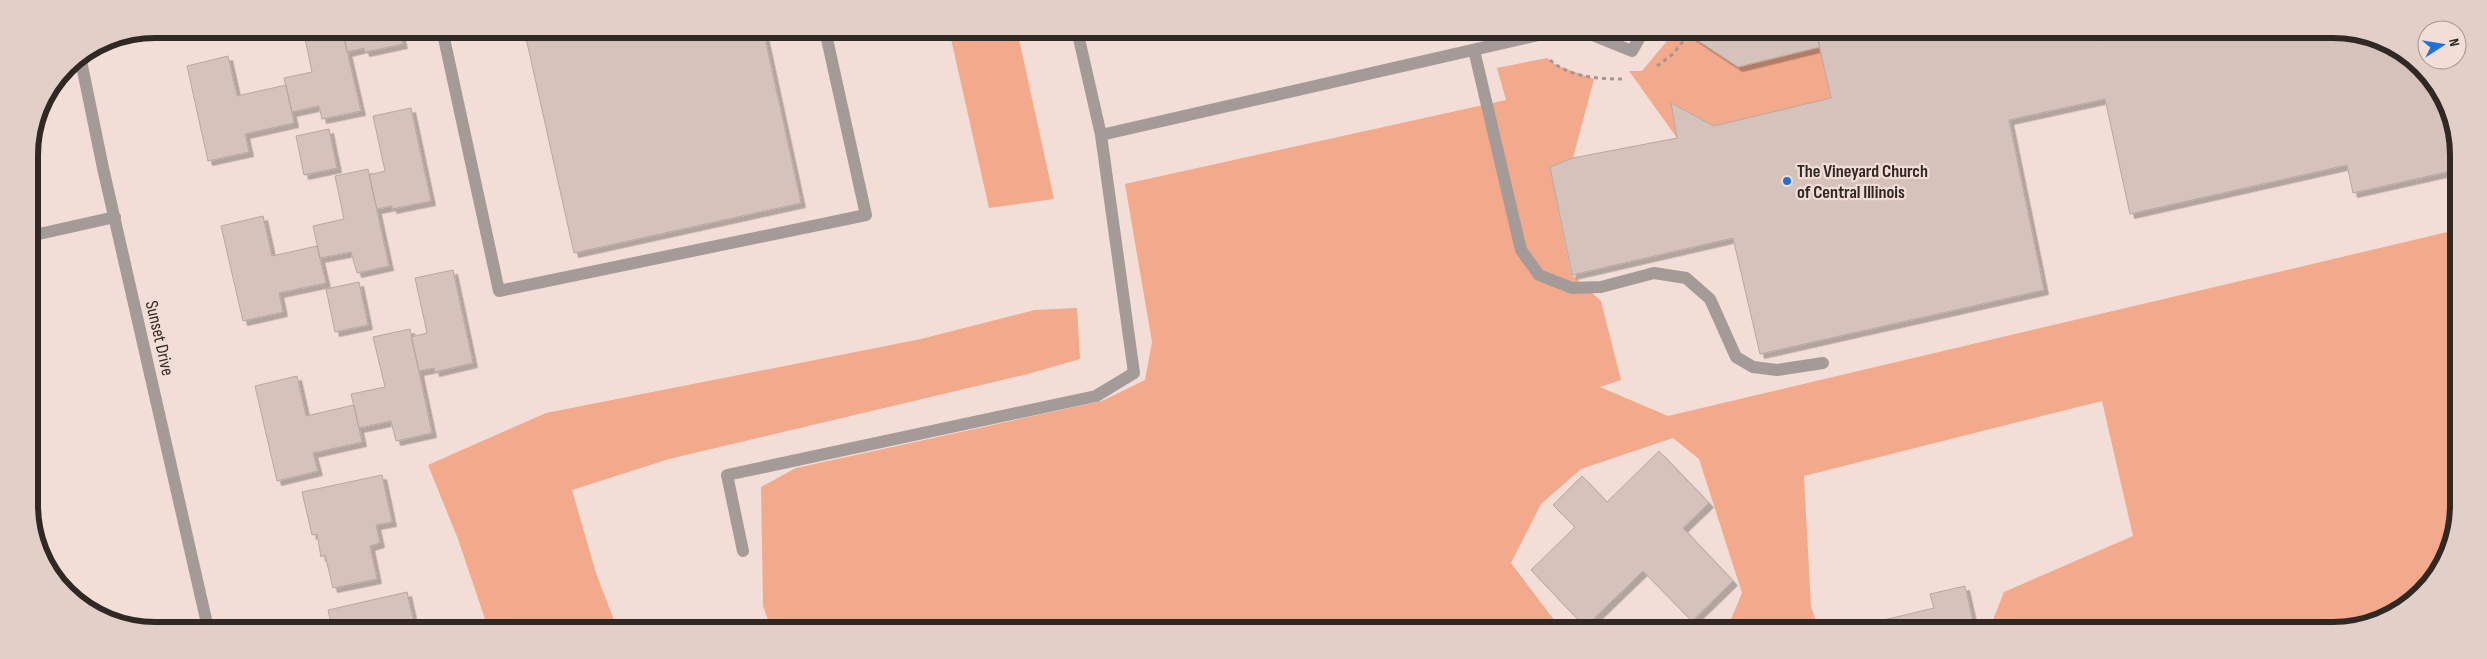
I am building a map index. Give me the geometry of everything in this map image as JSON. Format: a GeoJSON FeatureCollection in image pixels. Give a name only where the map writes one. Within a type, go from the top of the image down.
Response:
{"type":"FeatureCollection","features":[{"type":"Feature","properties":{"kind":"street"},"geometry":{"type":"LineString","coordinates":[[444,38],[499,291],[866,214],[827,38]]}},
{"type":"Feature","properties":{"kind":"street"},"geometry":{"type":"LineString","coordinates":[[743,551],[727,475],[1096,396],[1134,373],[1101,135],[1079,38]]}},
{"type":"Feature","properties":{"kind":"street"},"geometry":{"type":"LineString","coordinates":[[1101,135],[1526,38]]}},
{"type":"Feature","properties":{"kind":"street"},"geometry":{"type":"LineString","coordinates":[[1600,38],[1632,51],[1639,38]]}},
{"type":"Feature","properties":{"kind":"street"},"geometry":{"type":"LineString","coordinates":[[1474,50],[1521,250],[1538,275],[1572,288],[1601,287],[1654,273],[1686,278],[1710,299],[1736,357],[1753,367],[1777,370],[1823,363]]}},
{"type":"Feature","properties":{"kind":"street","name":"Sunset Drive"},"geometry":{"type":"LineString","coordinates":[[81,63],[207,622]]}},
{"type":"Feature","properties":{"kind":"street"},"geometry":{"type":"LineString","coordinates":[[38,234],[115,216]]}},
{"type":"Feature","properties":{"kind":"shaded area"},"geometry":{"type":"Polygon","coordinates":[[[951,38],[1019,38],[1054,199],[989,208],[951,38]]]}},
{"type":"Feature","properties":{"kind":"shaded area"},"geometry":{"type":"Polygon","coordinates":[[[1669,38],[1818,38],[1831,98],[1714,126],[1671,103],[1677,138],[1629,71],[1642,71],[1669,38]]]}},
{"type":"Feature","properties":{"kind":"shaded area"},"geometry":{"type":"Polygon","coordinates":[[[1547,58],[1556,65],[1594,79],[1573,158],[1550,167],[1571,274],[1601,301],[1621,380],[1600,387],[1668,416],[2450,231],[2450,505],[2446,535],[2434,563],[2421,582],[2410,593],[2391,606],[2363,618],[2340,621],[1992,621],[2004,592],[2133,536],[2102,401],[1804,476],[1811,607],[1816,621],[1730,621],[1742,593],[1699,459],[1673,438],[1581,469],[1541,504],[1511,563],[1555,621],[769,622],[763,606],[761,487],[796,468],[1102,401],[1145,380],[1152,342],[1125,184],[1506,100],[1497,68],[1547,58]]]}},
{"type":"Feature","properties":{"kind":"shaded area"},"geometry":{"type":"Polygon","coordinates":[[[1077,308],[1080,359],[1028,374],[669,459],[572,490],[596,573],[615,622],[485,622],[458,539],[428,465],[546,413],[921,339],[1035,310],[1077,308]]]}},
{"type":"Feature","properties":{"kind":"building"},"geometry":{"type":"Polygon","coordinates":[[[305,38],[344,38],[361,111],[322,119],[319,106],[292,112],[284,78],[312,72],[305,38]]]}},
{"type":"Feature","properties":{"kind":"building"},"geometry":{"type":"Polygon","coordinates":[[[344,38],[401,38],[403,44],[365,52],[364,48],[347,52],[344,38]]]}},
{"type":"Feature","properties":{"kind":"building"},"geometry":{"type":"Polygon","coordinates":[[[526,38],[765,38],[801,203],[574,253],[526,38]]]}},
{"type":"Feature","properties":{"kind":"building"},"geometry":{"type":"Polygon","coordinates":[[[1694,38],[1818,38],[1820,47],[1738,67],[1694,38]]]}},
{"type":"Feature","properties":{"kind":"building","name":"The Vineyard Church of Central Illinois"},"geometry":{"type":"Polygon","coordinates":[[[1818,38],[2096,38],[2097,41],[2110,38],[2348,38],[2370,44],[2391,53],[2404,62],[2425,83],[2434,96],[2446,124],[2449,139],[2450,171],[2353,193],[2347,165],[2130,214],[2105,99],[2009,120],[2044,290],[1760,354],[1733,238],[1572,275],[1550,167],[1573,158],[1677,138],[1671,103],[1714,126],[1831,98],[1818,38]]]}},
{"type":"Feature","properties":{"kind":"building"},"geometry":{"type":"Polygon","coordinates":[[[228,56],[237,96],[286,85],[294,123],[245,134],[249,152],[208,161],[187,66],[228,56]]]}},
{"type":"Feature","properties":{"kind":"building"},"geometry":{"type":"Polygon","coordinates":[[[411,108],[431,201],[392,209],[392,206],[377,209],[369,175],[385,171],[373,116],[411,108]]]}},
{"type":"Feature","properties":{"kind":"building"},"geometry":{"type":"Polygon","coordinates":[[[329,129],[337,168],[304,175],[296,136],[329,129]]]}},
{"type":"Feature","properties":{"kind":"building"},"geometry":{"type":"Polygon","coordinates":[[[368,169],[389,266],[357,273],[351,252],[320,258],[313,226],[344,219],[335,176],[368,169]]]}},
{"type":"Feature","properties":{"kind":"building"},"geometry":{"type":"Polygon","coordinates":[[[263,216],[272,256],[317,246],[326,283],[279,293],[283,312],[243,321],[221,226],[263,216]]]}},
{"type":"Feature","properties":{"kind":"building"},"geometry":{"type":"Polygon","coordinates":[[[453,270],[473,363],[435,372],[434,368],[419,371],[411,337],[427,333],[415,278],[453,270]]]}},
{"type":"Feature","properties":{"kind":"building"},"geometry":{"type":"Polygon","coordinates":[[[359,282],[368,325],[335,332],[326,289],[359,282]]]}},
{"type":"Feature","properties":{"kind":"building"},"geometry":{"type":"Polygon","coordinates":[[[410,329],[432,433],[396,441],[391,421],[359,428],[351,394],[385,387],[373,337],[410,329]]]}},
{"type":"Feature","properties":{"kind":"building"},"geometry":{"type":"Polygon","coordinates":[[[297,376],[306,416],[354,405],[362,442],[313,453],[318,471],[277,481],[255,386],[297,376]]]}},
{"type":"Feature","properties":{"kind":"building"},"geometry":{"type":"Polygon","coordinates":[[[1659,451],[1709,503],[1683,528],[1733,581],[1692,621],[1643,571],[1591,621],[1580,621],[1531,570],[1575,527],[1553,505],[1582,476],[1607,502],[1659,451]]]}},
{"type":"Feature","properties":{"kind":"building"},"geometry":{"type":"Polygon","coordinates":[[[382,475],[392,522],[376,525],[380,543],[370,546],[377,579],[333,588],[325,555],[321,557],[317,534],[312,535],[302,492],[382,475]]]}},
{"type":"Feature","properties":{"kind":"building"},"geometry":{"type":"Polygon","coordinates":[[[1965,586],[1973,621],[1879,621],[1934,608],[1930,594],[1965,586]]]}},
{"type":"Feature","properties":{"kind":"building"},"geometry":{"type":"Polygon","coordinates":[[[407,592],[414,622],[331,622],[328,610],[407,592]]]}},
{"type":"Feature","properties":{"kind":"place","name":"The Vineyard Church of Central Illinois"},"geometry":{"type":"Point","coordinates":[1787,181]}}]}
